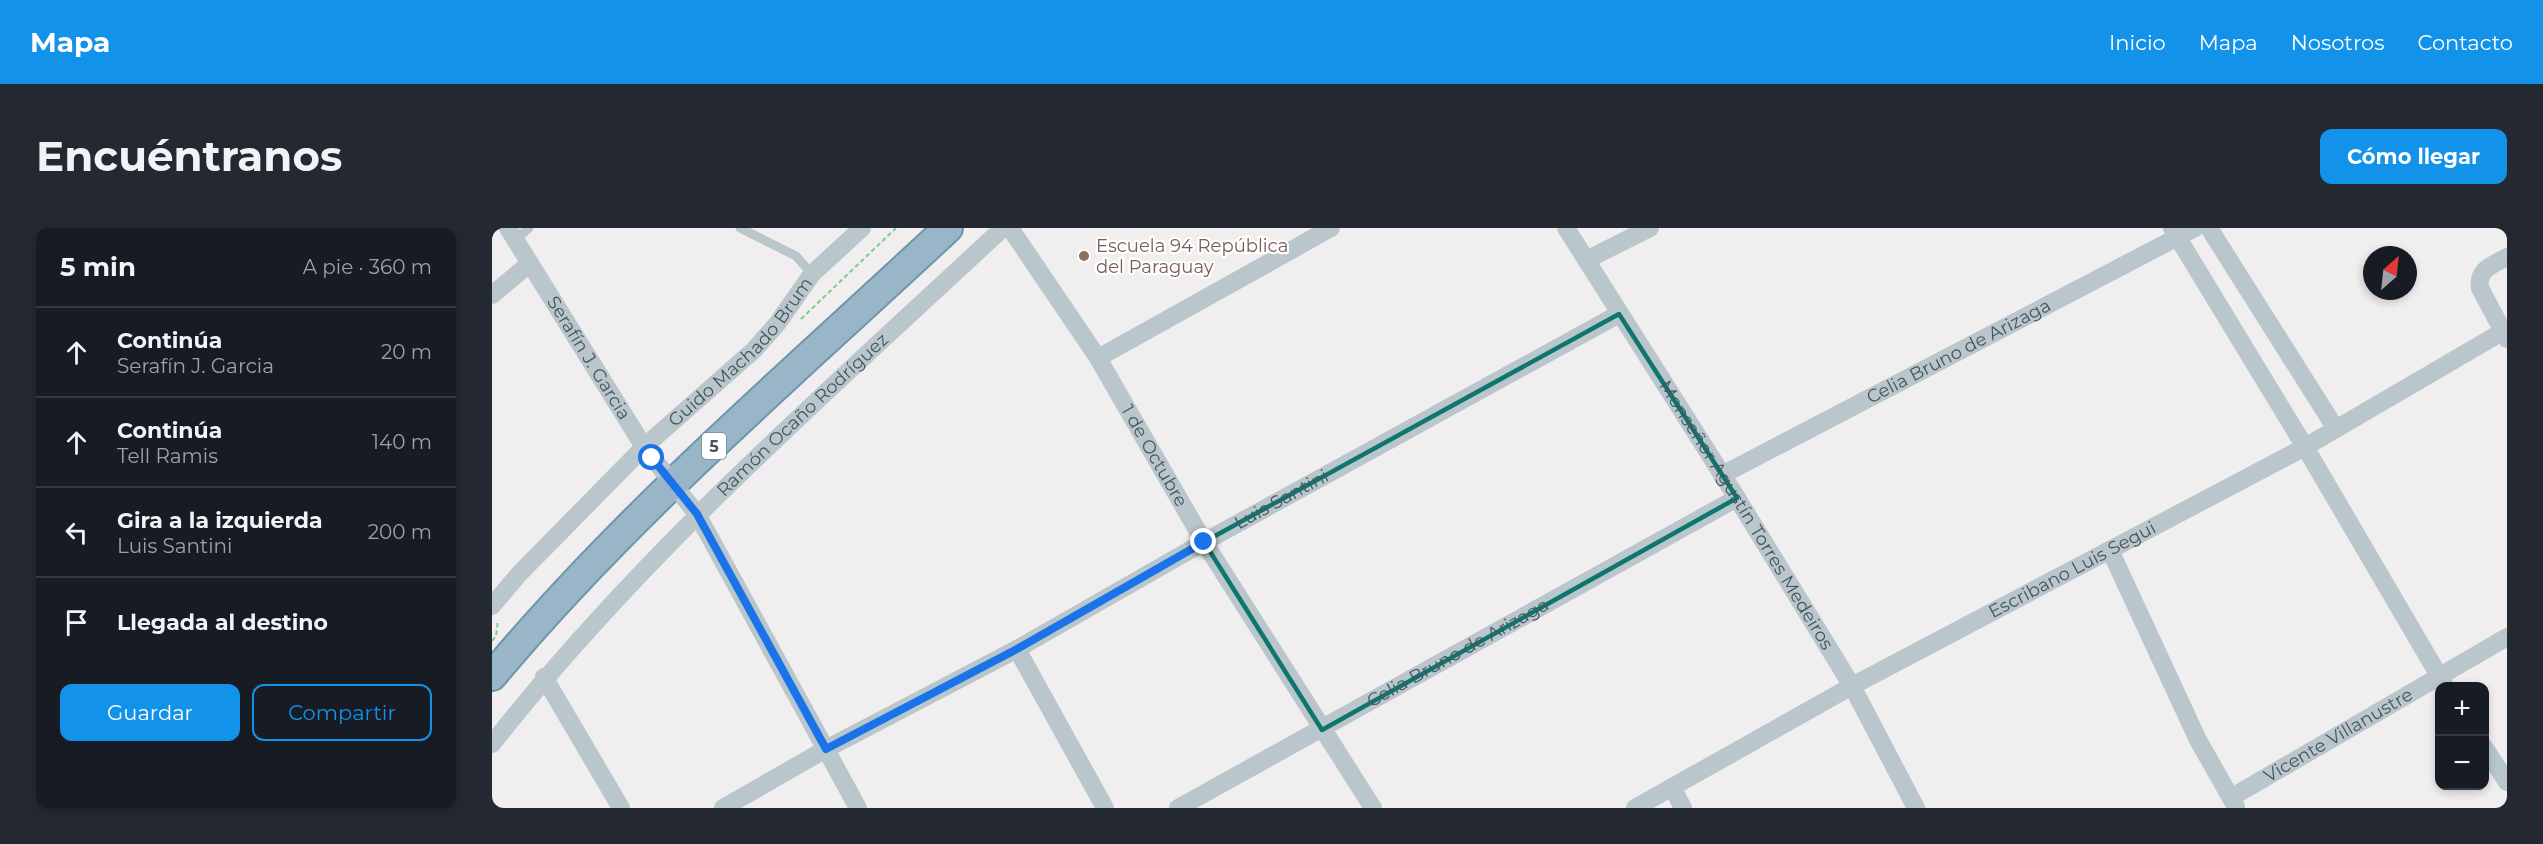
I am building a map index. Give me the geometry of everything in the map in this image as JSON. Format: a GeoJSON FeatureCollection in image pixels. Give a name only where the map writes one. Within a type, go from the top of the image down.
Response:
{"type":"FeatureCollection","features":[{"type":"Feature","properties":{"kind":"highway","name":"5"},"geometry":{"type":"LineString","coordinates":[[492,676],[567,588],[673,484],[948,228]]}},
{"type":"Feature","properties":{"kind":"street","name":"Guido Machado Brum"},"geometry":{"type":"LineString","coordinates":[[492,606],[519,574],[644,447],[754,350],[777,324],[812,274],[861,228]]}},
{"type":"Feature","properties":{"kind":"street","name":"Ramón Ocaño Rodríguez"},"geometry":{"type":"LineString","coordinates":[[492,744],[544,677],[697,514],[1003,228]]}},
{"type":"Feature","properties":{"kind":"street","name":"1 de Octubre"},"geometry":{"type":"LineString","coordinates":[[1010,228],[1098,358],[1204,542],[1373,808]]}},
{"type":"Feature","properties":{"kind":"street"},"geometry":{"type":"LineString","coordinates":[[1098,358],[1331,228]]}},
{"type":"Feature","properties":{"kind":"street","name":"Monseñor Agustín Torres Medeiros"},"geometry":{"type":"LineString","coordinates":[[1566,228],[1737,498],[1852,686],[1916,808]]}},
{"type":"Feature","properties":{"kind":"street"},"geometry":{"type":"LineString","coordinates":[[1586,260],[1650,228]]}},
{"type":"Feature","properties":{"kind":"street","name":"Celia Bruno de Arizaga"},"geometry":{"type":"LineString","coordinates":[[1722,475],[2175,232],[2195,228]]}},
{"type":"Feature","properties":{"kind":"street"},"geometry":{"type":"LineString","coordinates":[[2209,228],[2336,429]]}},
{"type":"Feature","properties":{"kind":"street"},"geometry":{"type":"LineString","coordinates":[[2175,232],[2305,447],[2442,682]]}},
{"type":"Feature","properties":{"kind":"street","name":"Serafín J. Garcia"},"geometry":{"type":"LineString","coordinates":[[511,234],[644,447],[697,514],[858,808]]}},
{"type":"Feature","properties":{"kind":"street"},"geometry":{"type":"LineString","coordinates":[[2506,333],[2480,288],[2479,279],[2482,271],[2507,257]]}},
{"type":"Feature","properties":{"kind":"street"},"geometry":{"type":"LineString","coordinates":[[492,295],[529,264]]}},
{"type":"Feature","properties":{"kind":"street","name":"Luis Santini"},"geometry":{"type":"LineString","coordinates":[[723,808],[826,749],[1017,649],[1204,542],[1619,314]]}},
{"type":"Feature","properties":{"kind":"street","name":"Escribano Luis Segui"},"geometry":{"type":"LineString","coordinates":[[1635,808],[1852,686],[2305,447],[2506,333]]}},
{"type":"Feature","properties":{"kind":"street","name":"Celia Bruno de Arizaga"},"geometry":{"type":"LineString","coordinates":[[1178,808],[1737,498]]}},
{"type":"Feature","properties":{"kind":"street"},"geometry":{"type":"LineString","coordinates":[[2110,550],[2199,740],[2234,802]]}},
{"type":"Feature","properties":{"kind":"street","name":"Vicente Villanustre"},"geometry":{"type":"LineString","coordinates":[[2442,682],[2507,637]]}},
{"type":"Feature","properties":{"kind":"street"},"geometry":{"type":"LineString","coordinates":[[1017,649],[1105,808]]}},
{"type":"Feature","properties":{"kind":"street"},"geometry":{"type":"LineString","coordinates":[[544,677],[621,808]]}},
{"type":"Feature","properties":{"kind":"street","name":"Vicente Villanustre"},"geometry":{"type":"LineString","coordinates":[[2234,802],[2435,686]]}},
{"type":"Feature","properties":{"kind":"street"},"geometry":{"type":"LineString","coordinates":[[2489,755],[2507,782]]}},
{"type":"Feature","properties":{"kind":"street"},"geometry":{"type":"LineString","coordinates":[[1672,787],[1683,808]]}},
{"type":"Feature","properties":{"kind":"lane"},"geometry":{"type":"LineString","coordinates":[[511,234],[529,228]]}},
{"type":"Feature","properties":{"kind":"lane"},"geometry":{"type":"LineString","coordinates":[[740,228],[796,256],[812,274]]}},
{"type":"Feature","properties":{"kind":"highlighted area"},"geometry":{"type":"Polygon","coordinates":[[[1619,314],[1737,498],[1322,730],[1204,542],[1619,314]]]}},
{"type":"Feature","properties":{"kind":"place","name":"Escuela 94 República del Paraguay"},"geometry":{"type":"Point","coordinates":[1084,256]}},
{"type":"Feature","properties":{"kind":"route"},"geometry":{"type":"LineString","coordinates":[[652,458],[697,514],[826,749],[1017,649],[1204,542]]}}]}
